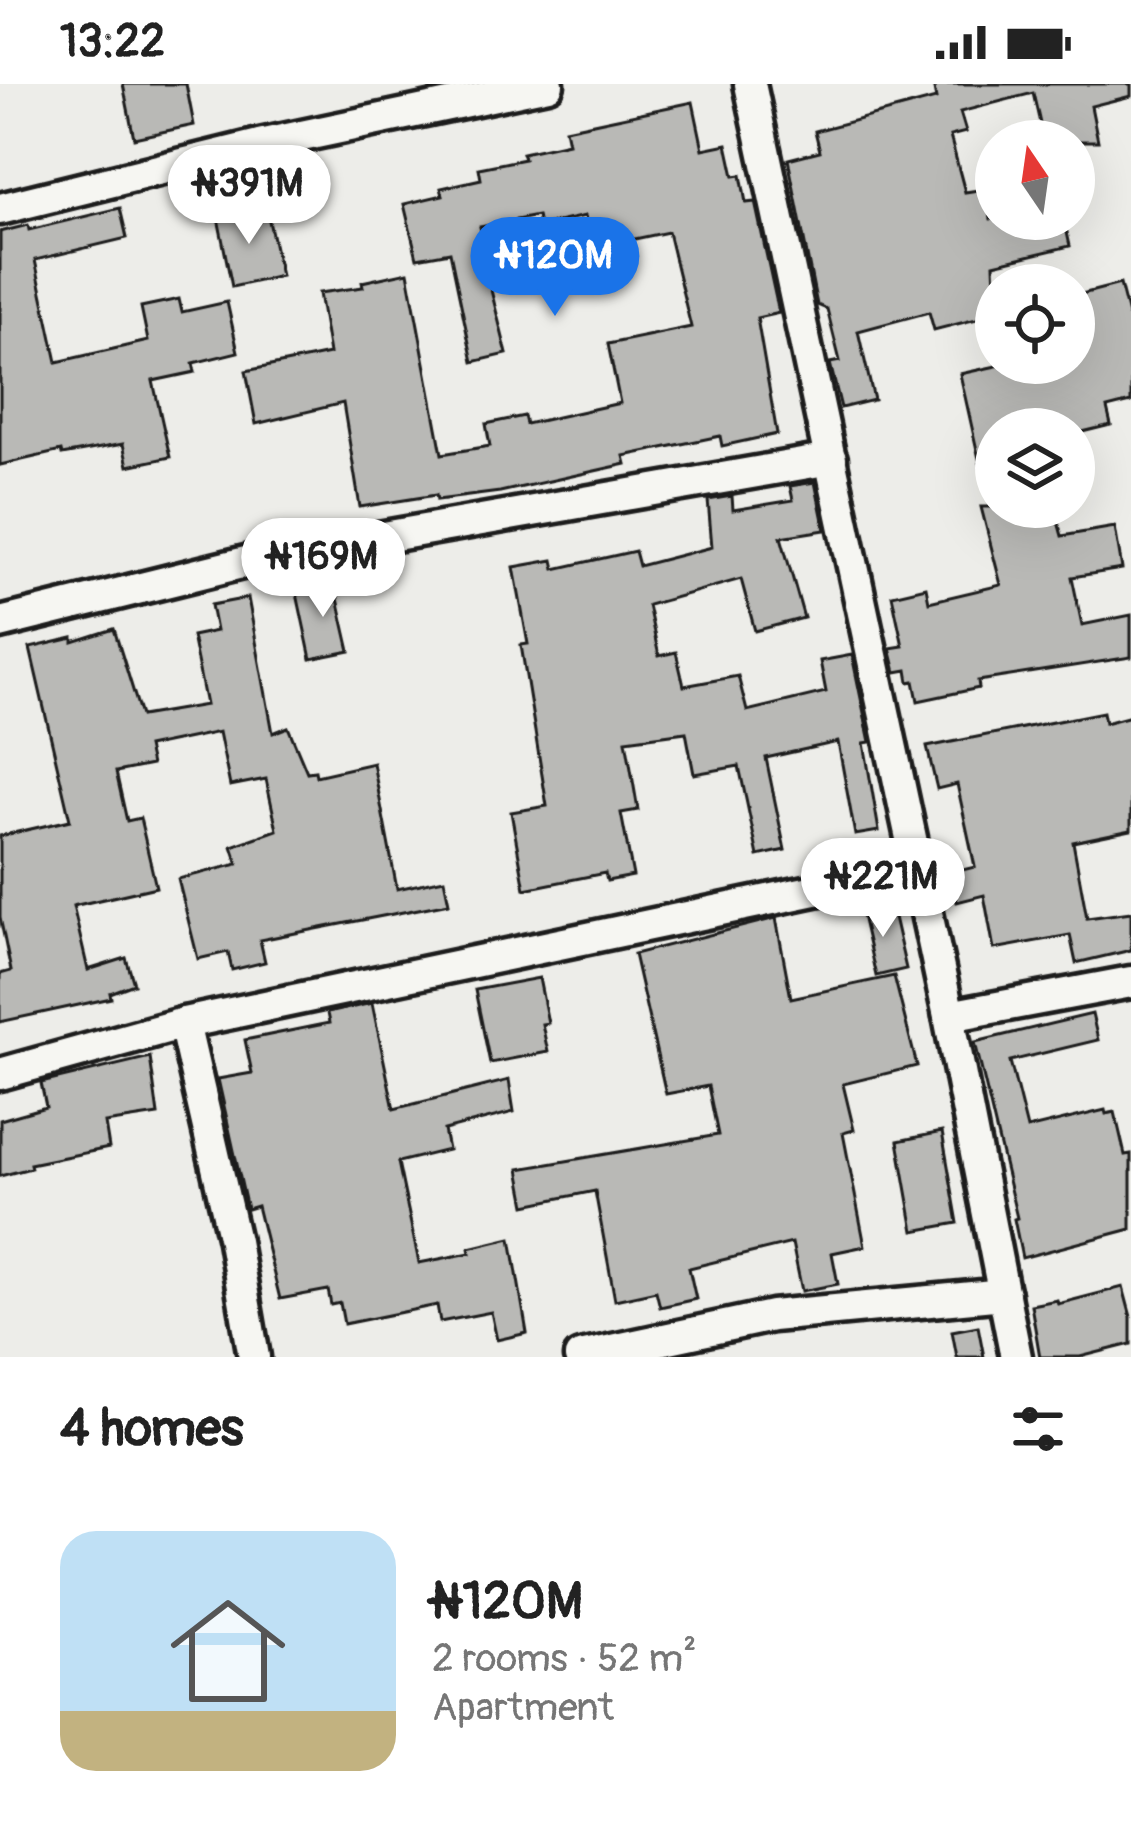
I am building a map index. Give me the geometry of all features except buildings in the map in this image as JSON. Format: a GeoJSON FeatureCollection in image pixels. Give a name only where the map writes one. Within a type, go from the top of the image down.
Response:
{"type":"FeatureCollection","features":[{"type":"Feature","properties":{"kind":"street"},"geometry":{"type":"LineString","coordinates":[[0,209],[259,145],[548,84]]}},
{"type":"Feature","properties":{"kind":"street"},"geometry":{"type":"LineString","coordinates":[[750,84],[949,1016],[1016,1357]]}},
{"type":"Feature","properties":{"kind":"street"},"geometry":{"type":"LineString","coordinates":[[0,623],[257,559],[831,459]]}},
{"type":"Feature","properties":{"kind":"street"},"geometry":{"type":"LineString","coordinates":[[0,1074],[184,1022],[914,869]]}},
{"type":"Feature","properties":{"kind":"street"},"geometry":{"type":"LineString","coordinates":[[949,1016],[1131,982]]}},
{"type":"Feature","properties":{"kind":"street"},"geometry":{"type":"LineString","coordinates":[[184,1022],[234,1241],[254,1357]]}},
{"type":"Feature","properties":{"kind":"street"},"geometry":{"type":"LineString","coordinates":[[580,1357],[772,1316],[1004,1294]]}}]}
